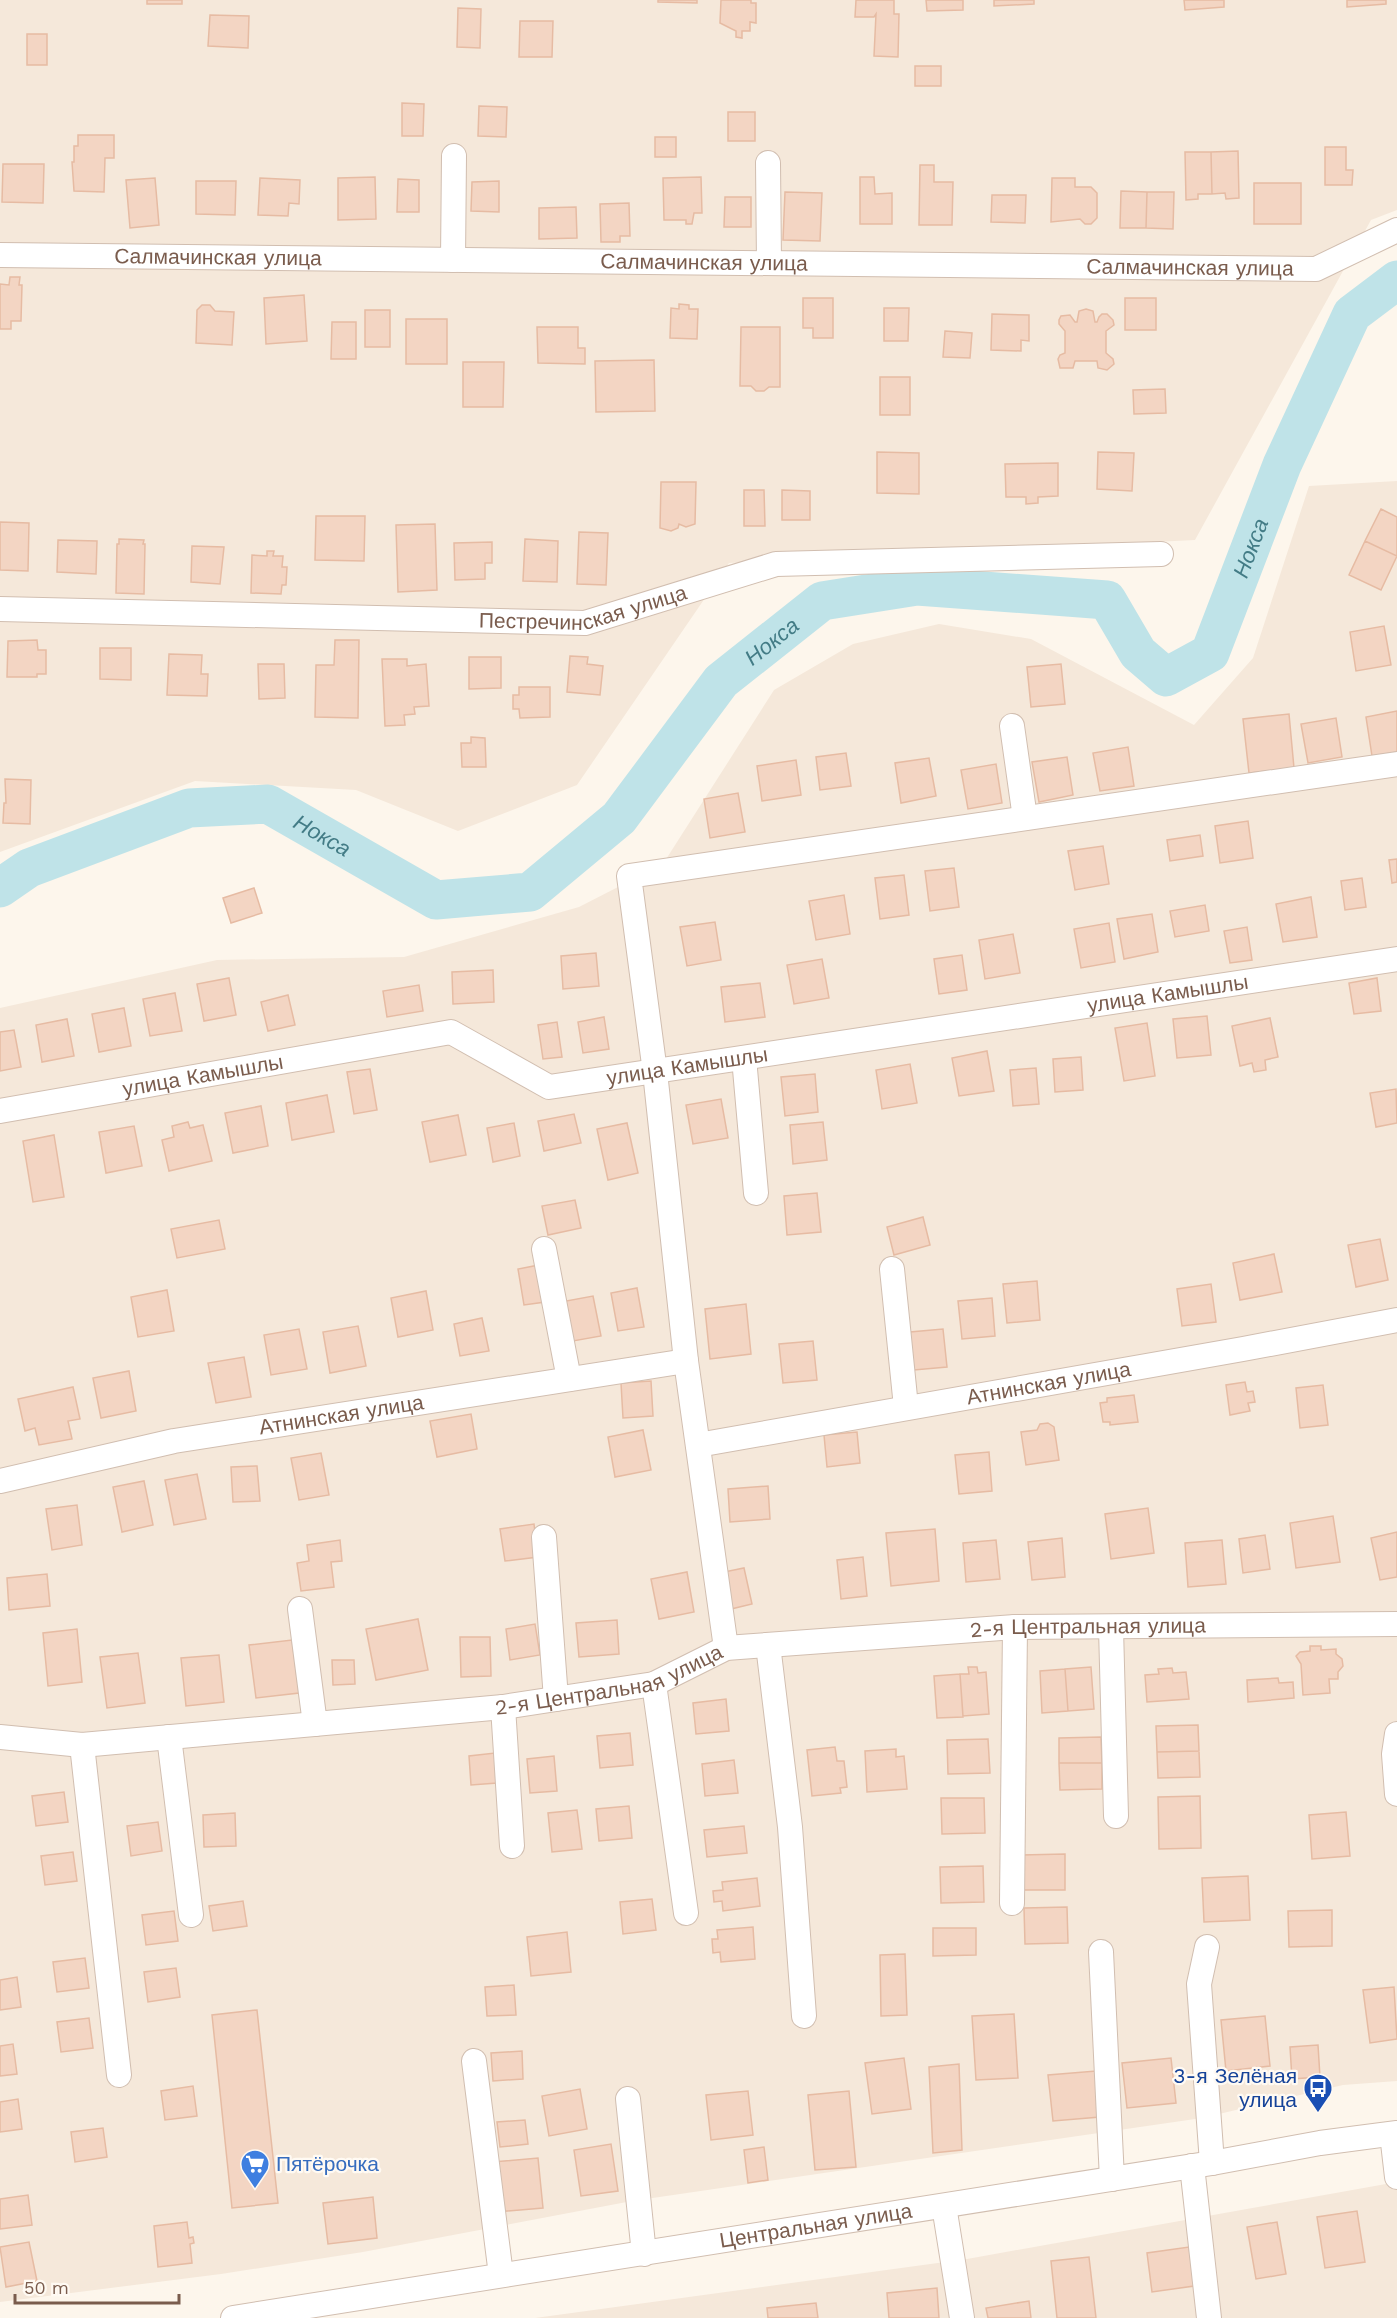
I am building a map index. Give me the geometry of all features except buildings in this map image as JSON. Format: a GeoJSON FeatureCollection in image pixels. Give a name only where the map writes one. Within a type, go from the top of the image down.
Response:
{"type":"FeatureCollection","features":[{"type":"Feature","properties":{"kind":"street"},"geometry":{"type":"LineString","coordinates":[[446,260],[448,156]]}},
{"type":"Feature","properties":{"kind":"street"},"geometry":{"type":"LineString","coordinates":[[768,163],[769,263]]}},
{"type":"Feature","properties":{"kind":"street","name":"Салмачинская улица"},"geometry":{"type":"LineString","coordinates":[[0,255],[1316,269],[1397,230]]}},
{"type":"Feature","properties":{"kind":"street","name":"Пестречинская улица"},"geometry":{"type":"LineString","coordinates":[[0,609],[585,623],[776,564],[1161,554]]}},
{"type":"Feature","properties":{"kind":"street"},"geometry":{"type":"LineString","coordinates":[[1012,726],[1025,818]]}},
{"type":"Feature","properties":{"kind":"street"},"geometry":{"type":"LineString","coordinates":[[726,1648],[686,1360],[655,1072],[628,876],[1397,764]]}},
{"type":"Feature","properties":{"kind":"street","name":"улица Камышлы"},"geometry":{"type":"LineString","coordinates":[[0,1112],[451,1032],[549,1087],[1392,960]]}},
{"type":"Feature","properties":{"kind":"street"},"geometry":{"type":"LineString","coordinates":[[744,1058],[756,1193]]}},
{"type":"Feature","properties":{"kind":"street"},"geometry":{"type":"LineString","coordinates":[[544,1249],[569,1379]]}},
{"type":"Feature","properties":{"kind":"street"},"geometry":{"type":"LineString","coordinates":[[892,1269],[906,1407]]}},
{"type":"Feature","properties":{"kind":"street","name":"Атнинская улица"},"geometry":{"type":"LineString","coordinates":[[698,1445],[1397,1320]]}},
{"type":"Feature","properties":{"kind":"street","name":"Атнинская улица"},"geometry":{"type":"LineString","coordinates":[[0,1481],[174,1441],[686,1360]]}},
{"type":"Feature","properties":{"kind":"street"},"geometry":{"type":"LineString","coordinates":[[544,1537],[556,1699]]}},
{"type":"Feature","properties":{"kind":"street"},"geometry":{"type":"LineString","coordinates":[[300,1609],[315,1724]]}},
{"type":"Feature","properties":{"kind":"street","name":"2-я Центральная улица"},"geometry":{"type":"LineString","coordinates":[[0,1737],[82,1745],[503,1707],[654,1684],[726,1648],[1015,1628],[1397,1624]]}},
{"type":"Feature","properties":{"kind":"street"},"geometry":{"type":"LineString","coordinates":[[1012,1903],[1015,1628]]}},
{"type":"Feature","properties":{"kind":"street"},"geometry":{"type":"LineString","coordinates":[[1111,1628],[1116,1816]]}},
{"type":"Feature","properties":{"kind":"street"},"geometry":{"type":"LineString","coordinates":[[768,1645],[790,1827],[804,2016]]}},
{"type":"Feature","properties":{"kind":"street"},"geometry":{"type":"LineString","coordinates":[[654,1684],[686,1913]]}},
{"type":"Feature","properties":{"kind":"street"},"geometry":{"type":"LineString","coordinates":[[503,1707],[512,1846]]}},
{"type":"Feature","properties":{"kind":"street"},"geometry":{"type":"LineString","coordinates":[[1397,1734],[1394,1754],[1397,1794]]}},
{"type":"Feature","properties":{"kind":"street"},"geometry":{"type":"LineString","coordinates":[[169,1737],[191,1915]]}},
{"type":"Feature","properties":{"kind":"street"},"geometry":{"type":"LineString","coordinates":[[82,1745],[119,2075]]}},
{"type":"Feature","properties":{"kind":"street"},"geometry":{"type":"LineString","coordinates":[[1207,1947],[1199,1984],[1202,2164],[1209,2318]]}},
{"type":"Feature","properties":{"kind":"street"},"geometry":{"type":"LineString","coordinates":[[1101,1952],[1112,2179]]}},
{"type":"Feature","properties":{"kind":"street"},"geometry":{"type":"LineString","coordinates":[[474,2061],[501,2276]]}},
{"type":"Feature","properties":{"kind":"street"},"geometry":{"type":"LineString","coordinates":[[628,2099],[644,2254]]}},
{"type":"Feature","properties":{"kind":"street"},"geometry":{"type":"LineString","coordinates":[[1395,2133],[1397,2177]]}},
{"type":"Feature","properties":{"kind":"street","name":"Центральная улица"},"geometry":{"type":"LineString","coordinates":[[234,2318],[1112,2179],[1320,2143],[1395,2133]]}},
{"type":"Feature","properties":{"kind":"street"},"geometry":{"type":"LineString","coordinates":[[944,2206],[962,2318]]}},
{"type":"Feature","properties":{"kind":"shaded area"},"geometry":{"type":"Polygon","coordinates":[[[0,0],[1397,0],[1397,210],[1371,220],[1195,540],[729,563],[577,785],[458,831],[356,790],[195,781],[0,852],[0,0]]]}},
{"type":"Feature","properties":{"kind":"shaded area"},"geometry":{"type":"Polygon","coordinates":[[[1397,481],[1397,2081],[1343,2085],[1202,2118],[632,2201],[363,2252],[221,2274],[0,2302],[0,1008],[217,960],[404,957],[579,907],[663,864],[774,690],[853,644],[939,624],[1031,639],[1194,725],[1253,658],[1309,486],[1397,481]]]}},
{"type":"Feature","properties":{"kind":"shaded area"},"geometry":{"type":"Polygon","coordinates":[[[1397,2182],[1397,2318],[535,2318],[967,2259],[1397,2182]]]}},
{"type":"Feature","properties":{"kind":"waterway","name":"Нокса"},"geometry":{"type":"LineString","coordinates":[[0,888],[29,868],[189,808],[268,804],[436,900],[530,892],[619,818],[721,681],[822,601],[917,586],[1107,600],[1138,653],[1166,677],[1210,653],[1282,465],[1352,314],[1397,280]]}},
{"type":"Feature","properties":{"kind":"place","name":"3-я Зелёная улица"},"geometry":{"type":"Point","coordinates":[1318,2114]}},
{"type":"Feature","properties":{"kind":"place","name":"Пятёрочка"},"geometry":{"type":"Point","coordinates":[255,2190]}}]}
